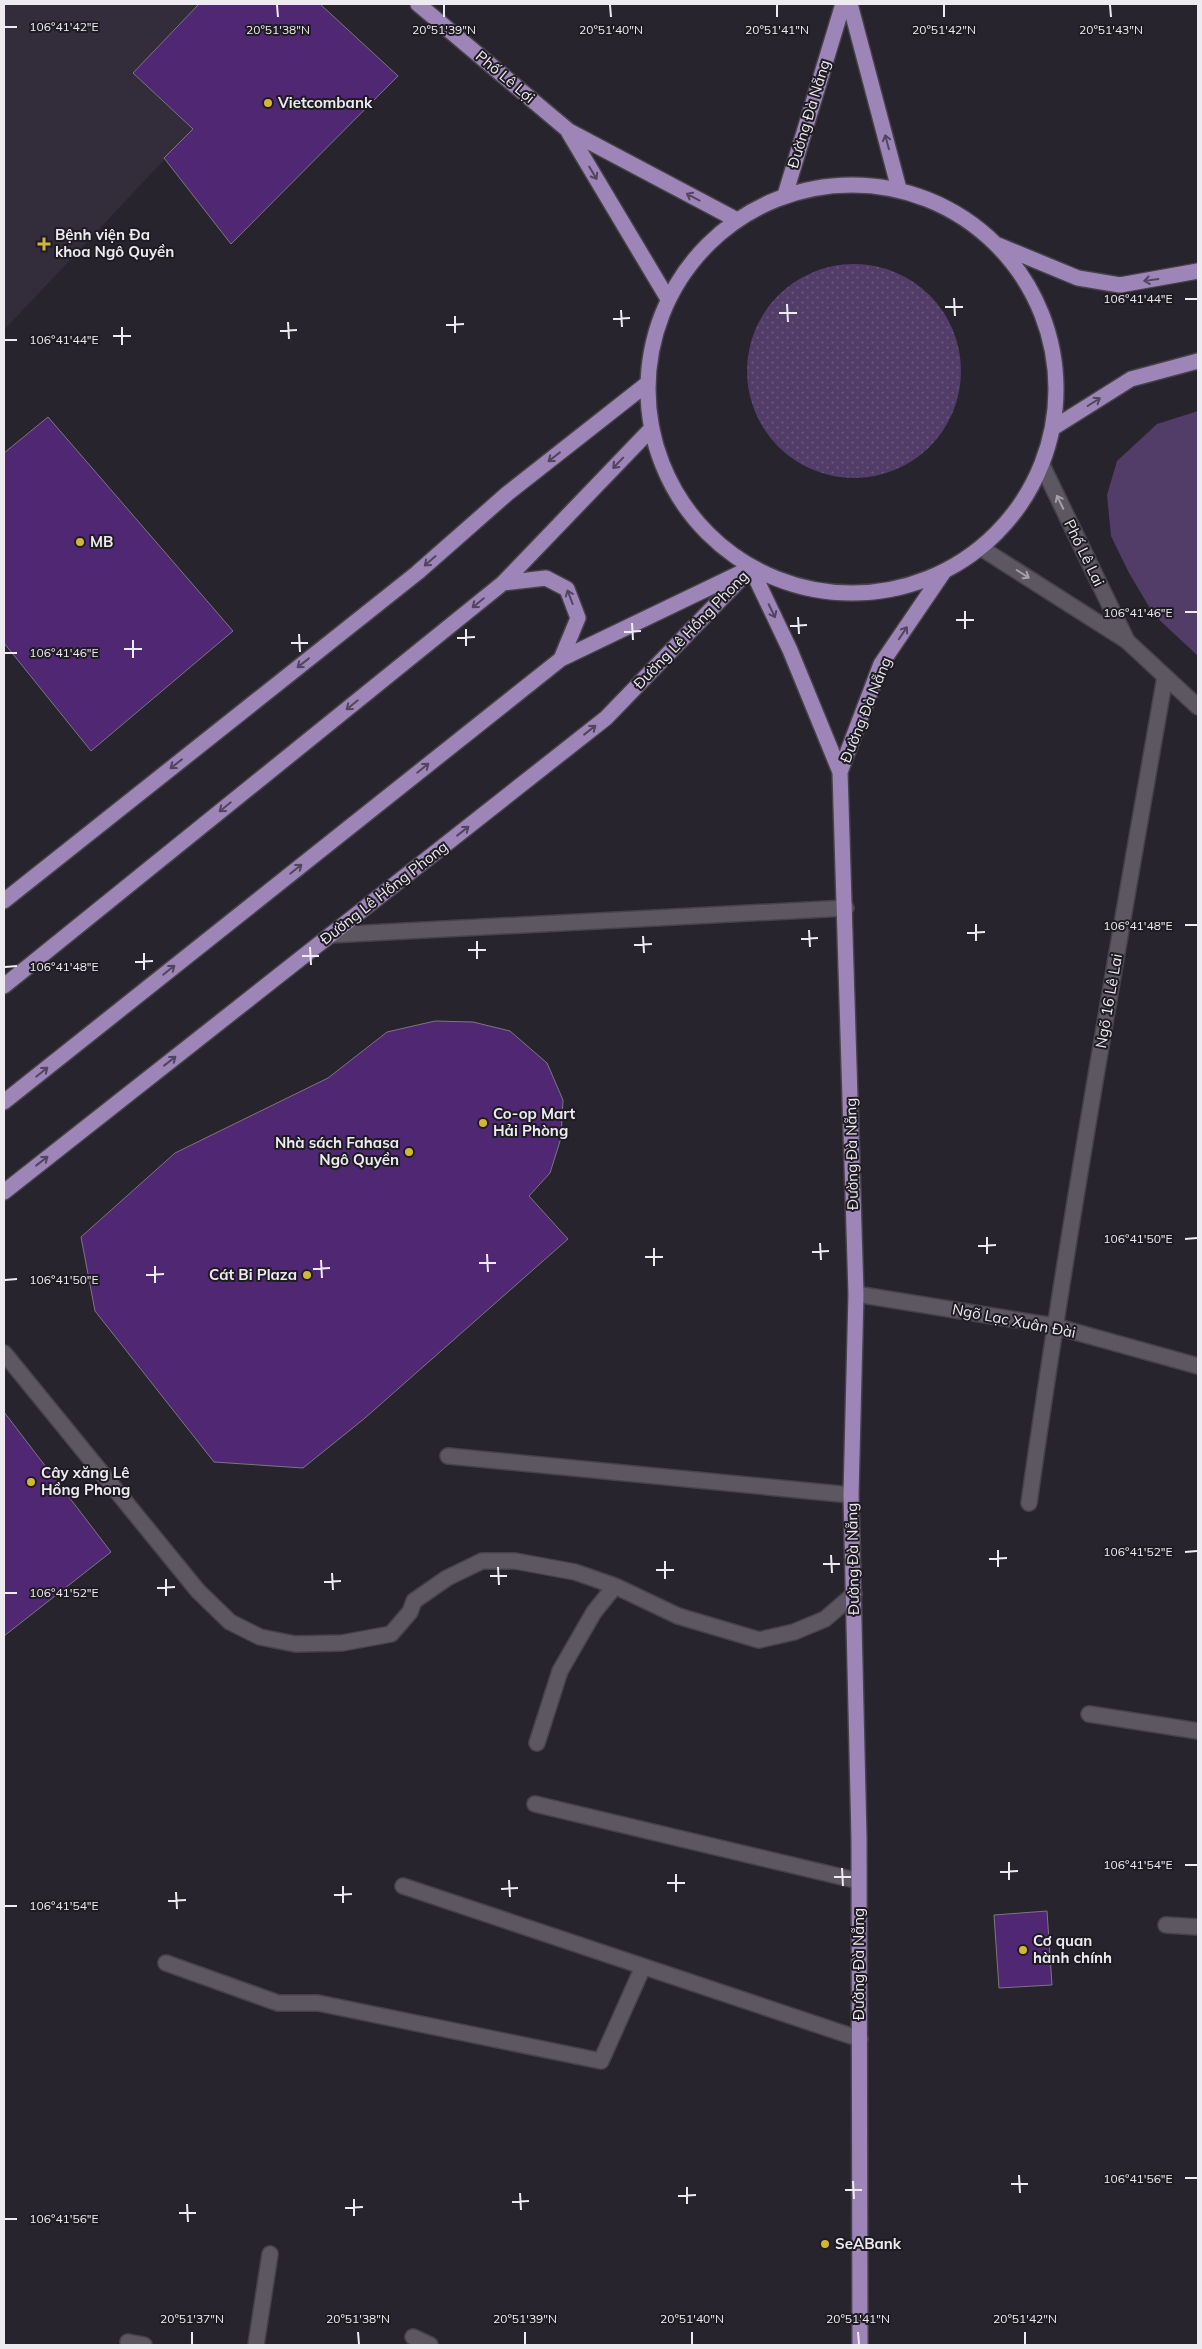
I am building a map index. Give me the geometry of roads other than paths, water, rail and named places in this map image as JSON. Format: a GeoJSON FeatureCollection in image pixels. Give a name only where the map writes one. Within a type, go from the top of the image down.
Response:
{"type":"FeatureCollection","features":[{"type":"Feature","properties":{"kind":"main road","name":"Phố Lê Lợi"},"geometry":{"type":"LineString","coordinates":[[418,4],[569,131],[737,220]]}},
{"type":"Feature","properties":{"kind":"main road","name":"Đường Đà Nẵng"},"geometry":{"type":"LineString","coordinates":[[785,195],[843,4]]}},
{"type":"Feature","properties":{"kind":"main road"},"geometry":{"type":"LineString","coordinates":[[850,4],[899,189]]}},
{"type":"Feature","properties":{"kind":"main road","name":"Phố Lê Lợi"},"geometry":{"type":"LineString","coordinates":[[569,131],[668,299]]}},
{"type":"Feature","properties":{"kind":"main road"},"geometry":{"type":"LineString","coordinates":[[997,244],[1027,284],[1048,329],[1056,378],[1053,428],[1042,465],[1017,510],[981,548],[943,573],[879,593],[813,591],[750,568],[715,542],[686,509],[664,470],[652,428],[648,383],[654,340],[668,299],[697,255],[737,220],[785,195],[842,184],[899,189],[952,210],[997,244],[1078,278],[1120,285],[1198,271]]}},
{"type":"Feature","properties":{"kind":"main road"},"geometry":{"type":"LineString","coordinates":[[1053,428],[1132,380],[1198,361]]}},
{"type":"Feature","properties":{"kind":"main road"},"geometry":{"type":"LineString","coordinates":[[4,901],[417,573],[508,493],[648,383]]}},
{"type":"Feature","properties":{"kind":"main road"},"geometry":{"type":"LineString","coordinates":[[4,986],[503,583],[652,428]]}},
{"type":"Feature","properties":{"kind":"main road","name":"Đường Đà Nẵng"},"geometry":{"type":"LineString","coordinates":[[750,568],[790,650],[840,772],[846,908],[856,1294],[851,1495],[859,1881],[860,2345]]}},
{"type":"Feature","properties":{"kind":"main road","name":"Đường Lê Hồng Phong"},"geometry":{"type":"LineString","coordinates":[[4,1102],[561,659],[750,568]]}},
{"type":"Feature","properties":{"kind":"main road","name":"Đường Lê Hồng Phong"},"geometry":{"type":"LineString","coordinates":[[4,1192],[606,718],[750,568]]}},
{"type":"Feature","properties":{"kind":"main road","name":"Đường Đà Nẵng"},"geometry":{"type":"LineString","coordinates":[[840,772],[881,664],[943,573]]}},
{"type":"Feature","properties":{"kind":"main road"},"geometry":{"type":"LineString","coordinates":[[503,583],[546,578],[566,589],[578,618],[561,659]]}},
{"type":"Feature","properties":{"kind":"street","name":"Phố Lê Lai"},"geometry":{"type":"LineString","coordinates":[[1042,465],[1127,641]]}},
{"type":"Feature","properties":{"kind":"street","name":"Phố Lê Lai"},"geometry":{"type":"LineString","coordinates":[[981,548],[1127,641],[1198,707]]}},
{"type":"Feature","properties":{"kind":"street","name":"Ngõ 16 Lê Lai"},"geometry":{"type":"LineString","coordinates":[[1029,1503],[1054,1326],[1165,676]]}},
{"type":"Feature","properties":{"kind":"street"},"geometry":{"type":"LineString","coordinates":[[330,935],[846,908]]}},
{"type":"Feature","properties":{"kind":"street","name":"Ngõ Lạc Xuân Đài"},"geometry":{"type":"LineString","coordinates":[[856,1294],[1054,1326],[1198,1366]]}},
{"type":"Feature","properties":{"kind":"street"},"geometry":{"type":"LineString","coordinates":[[4,1353],[198,1591],[230,1622],[260,1637],[295,1644],[318,1644],[359,1641],[391,1634],[410,1612],[414,1601],[447,1578],[482,1561],[515,1561],[575,1572],[615,1586],[678,1616],[759,1640],[794,1632],[825,1619],[854,1594]]}},
{"type":"Feature","properties":{"kind":"street"},"geometry":{"type":"LineString","coordinates":[[448,1456],[851,1495]]}},
{"type":"Feature","properties":{"kind":"street"},"geometry":{"type":"LineString","coordinates":[[537,1743],[560,1671],[594,1612],[615,1586]]}},
{"type":"Feature","properties":{"kind":"street"},"geometry":{"type":"LineString","coordinates":[[1089,1714],[1198,1731]]}},
{"type":"Feature","properties":{"kind":"street"},"geometry":{"type":"LineString","coordinates":[[535,1804],[859,1881]]}},
{"type":"Feature","properties":{"kind":"street"},"geometry":{"type":"LineString","coordinates":[[403,1886],[860,2039]]}},
{"type":"Feature","properties":{"kind":"street"},"geometry":{"type":"LineString","coordinates":[[1166,1925],[1198,1927]]}},
{"type":"Feature","properties":{"kind":"street"},"geometry":{"type":"LineString","coordinates":[[166,1963],[278,2003],[318,2003],[601,2061],[644,1967]]}},
{"type":"Feature","properties":{"kind":"street"},"geometry":{"type":"LineString","coordinates":[[256,2345],[270,2254]]}},
{"type":"Feature","properties":{"kind":"street"},"geometry":{"type":"LineString","coordinates":[[413,2337],[430,2345]]}},
{"type":"Feature","properties":{"kind":"street"},"geometry":{"type":"LineString","coordinates":[[128,2342],[144,2345]]}},
{"type":"Feature","properties":{"kind":"place","name":"Vietcombank"},"geometry":{"type":"Point","coordinates":[268,103]}},
{"type":"Feature","properties":{"kind":"place","name":"Bệnh viện Đa khoa Ngô Quyền"},"geometry":{"type":"Point","coordinates":[44,244]}},
{"type":"Feature","properties":{"kind":"place","name":"MB"},"geometry":{"type":"Point","coordinates":[80,542]}},
{"type":"Feature","properties":{"kind":"place","name":"Co-op Mart Hải Phòng"},"geometry":{"type":"Point","coordinates":[483,1123]}},
{"type":"Feature","properties":{"kind":"place","name":"Nhà sách Fahasa Ngô Quyền"},"geometry":{"type":"Point","coordinates":[409,1152]}},
{"type":"Feature","properties":{"kind":"place","name":"Cát Bi Plaza"},"geometry":{"type":"Point","coordinates":[307,1275]}},
{"type":"Feature","properties":{"kind":"place","name":"Cây xăng Lê Hồng Phong"},"geometry":{"type":"Point","coordinates":[31,1482]}},
{"type":"Feature","properties":{"kind":"place","name":"Cơ quan hành chính"},"geometry":{"type":"Point","coordinates":[1023,1950]}},
{"type":"Feature","properties":{"kind":"place","name":"SeABank"},"geometry":{"type":"Point","coordinates":[825,2244]}}]}
